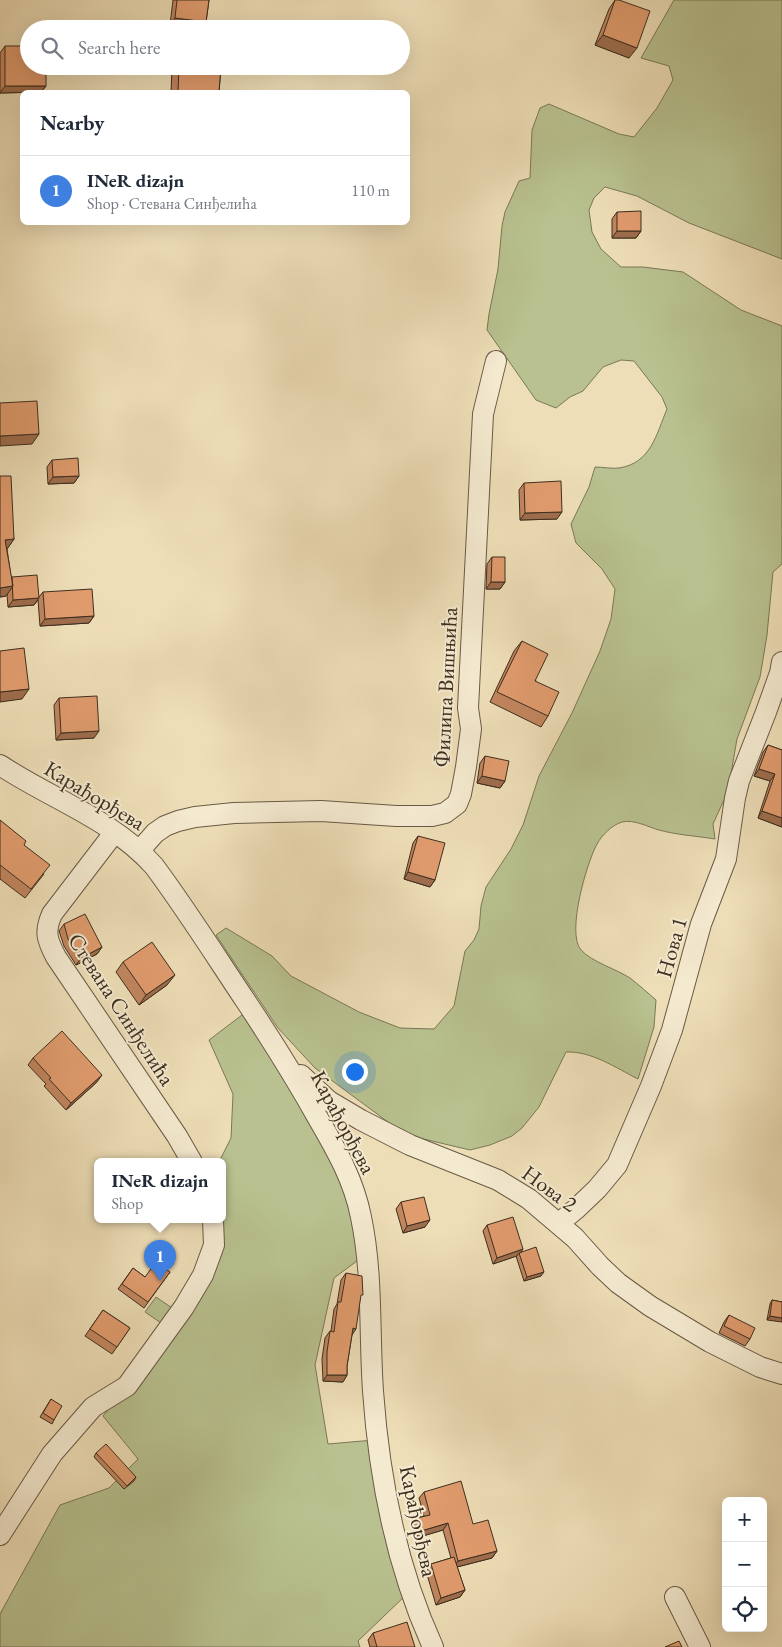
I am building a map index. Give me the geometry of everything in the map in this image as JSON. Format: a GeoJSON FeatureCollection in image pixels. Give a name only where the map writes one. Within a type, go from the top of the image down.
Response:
{"type":"FeatureCollection","features":[{"type":"Feature","properties":{"kind":"street","name":"Филипа Вишњића"},"geometry":{"type":"LineString","coordinates":[[140,850],[164,826],[195,817],[321,811],[396,816],[432,816],[452,810],[457,804],[466,767],[471,729],[468,700],[483,414],[496,361]]}},
{"type":"Feature","properties":{"kind":"street","name":"Нова 1"},"geometry":{"type":"LineString","coordinates":[[559,1223],[597,1189],[617,1165],[651,1086],[672,1030],[701,924],[726,859],[734,798],[739,781],[766,712],[782,662]]}},
{"type":"Feature","properties":{"kind":"street","name":"Карађорђева"},"geometry":{"type":"LineString","coordinates":[[0,765],[95,819],[140,850],[170,887],[280,1054],[339,1155],[355,1194],[367,1252],[373,1389],[380,1452],[388,1499],[406,1579],[433,1647]]}},
{"type":"Feature","properties":{"kind":"street","name":"Стевана Синђелића"},"geometry":{"type":"LineString","coordinates":[[114,833],[52,914],[47,925],[50,945],[56,958],[177,1136],[190,1158]]}},
{"type":"Feature","properties":{"kind":"street","name":"Нова 2"},"geometry":{"type":"LineString","coordinates":[[280,1054],[329,1101],[361,1120],[410,1145],[498,1180],[529,1199],[575,1238],[618,1283],[650,1306],[746,1361],[782,1374]]}},
{"type":"Feature","properties":{"kind":"street"},"geometry":{"type":"LineString","coordinates":[[0,1535],[52,1454],[92,1408],[127,1386],[184,1306],[203,1275],[214,1245],[213,1223]]}},
{"type":"Feature","properties":{"kind":"street"},"geometry":{"type":"LineString","coordinates":[[674,1597],[700,1647]]}},
{"type":"Feature","properties":{"kind":"green space"},"geometry":{"type":"Polygon","coordinates":[[[674,0],[782,0],[782,259],[689,223],[637,196],[605,187],[594,198],[589,210],[592,232],[601,249],[621,267],[643,267],[683,272],[741,310],[782,326],[782,564],[773,572],[767,635],[760,677],[737,739],[728,791],[713,824],[715,839],[666,832],[636,822],[622,822],[604,834],[588,866],[577,914],[577,941],[581,950],[591,958],[630,978],[656,1000],[654,1027],[638,1079],[594,1057],[576,1052],[566,1052],[539,1107],[522,1128],[512,1136],[490,1145],[470,1150],[415,1137],[392,1125],[315,1068],[278,1028],[216,935],[226,928],[272,956],[291,976],[359,1012],[400,1028],[434,1029],[454,1006],[465,951],[474,940],[479,929],[481,906],[486,887],[511,849],[523,825],[539,776],[572,713],[600,651],[611,619],[615,589],[602,569],[576,543],[571,524],[589,487],[595,467],[619,468],[630,465],[638,460],[651,446],[667,409],[662,397],[634,361],[621,360],[603,367],[583,391],[570,397],[556,408],[536,400],[487,330],[498,269],[505,212],[519,181],[530,178],[532,130],[540,108],[549,104],[619,134],[634,137],[657,108],[673,80],[669,66],[641,58],[674,0]]]}},
{"type":"Feature","properties":{"kind":"green space"},"geometry":{"type":"Polygon","coordinates":[[[250,1009],[348,1175],[361,1258],[334,1278],[315,1365],[328,1444],[374,1440],[406,1595],[358,1641],[360,1647],[0,1647],[0,1614],[60,1505],[109,1488],[138,1459],[103,1416],[112,1405],[134,1390],[220,1223],[226,1223],[226,1158],[221,1158],[231,1138],[233,1094],[209,1040],[250,1009]]]}},
{"type":"Feature","properties":{"kind":"green space"},"geometry":{"type":"Polygon","coordinates":[[[156,1297],[175,1310],[164,1325],[145,1312],[156,1297]]]}},
{"type":"Feature","properties":{"kind":"building"},"geometry":{"type":"Polygon","coordinates":[[[177,0],[209,0],[206,20],[175,18],[177,0]]]}},
{"type":"Feature","properties":{"kind":"building"},"geometry":{"type":"Polygon","coordinates":[[[615,0],[650,11],[637,48],[603,35],[615,0]]]}},
{"type":"Feature","properties":{"kind":"building"},"geometry":{"type":"Polygon","coordinates":[[[5,46],[20,46],[20,75],[46,75],[46,86],[5,86],[5,46]]]}},
{"type":"Feature","properties":{"kind":"building"},"geometry":{"type":"Polygon","coordinates":[[[179,75],[220,75],[219,90],[178,90],[179,75]]]}},
{"type":"Feature","properties":{"kind":"building"},"geometry":{"type":"Polygon","coordinates":[[[641,211],[641,231],[617,231],[617,212],[641,211]]]}},
{"type":"Feature","properties":{"kind":"building"},"geometry":{"type":"Polygon","coordinates":[[[37,401],[39,434],[0,436],[0,403],[37,401]]]}},
{"type":"Feature","properties":{"kind":"building"},"geometry":{"type":"Polygon","coordinates":[[[78,458],[79,476],[53,477],[52,460],[78,458]]]}},
{"type":"Feature","properties":{"kind":"building"},"geometry":{"type":"Polygon","coordinates":[[[0,476],[11,476],[14,539],[5,540],[13,586],[0,588],[0,476]]]}},
{"type":"Feature","properties":{"kind":"building"},"geometry":{"type":"Polygon","coordinates":[[[561,481],[562,512],[525,513],[524,483],[561,481]]]}},
{"type":"Feature","properties":{"kind":"building"},"geometry":{"type":"Polygon","coordinates":[[[492,557],[505,557],[505,582],[491,582],[492,557]]]}},
{"type":"Feature","properties":{"kind":"building"},"geometry":{"type":"Polygon","coordinates":[[[37,575],[39,598],[13,600],[12,577],[37,575]]]}},
{"type":"Feature","properties":{"kind":"building"},"geometry":{"type":"Polygon","coordinates":[[[92,589],[94,616],[45,619],[43,592],[92,589]]]}},
{"type":"Feature","properties":{"kind":"building"},"geometry":{"type":"Polygon","coordinates":[[[522,641],[548,654],[535,681],[559,692],[548,716],[497,692],[522,641]]]}},
{"type":"Feature","properties":{"kind":"building"},"geometry":{"type":"Polygon","coordinates":[[[24,648],[29,689],[0,692],[0,651],[24,648]]]}},
{"type":"Feature","properties":{"kind":"building"},"geometry":{"type":"Polygon","coordinates":[[[97,696],[99,731],[61,733],[59,698],[97,696]]]}},
{"type":"Feature","properties":{"kind":"building"},"geometry":{"type":"Polygon","coordinates":[[[768,745],[782,750],[782,818],[762,811],[775,774],[759,769],[768,745]]]}},
{"type":"Feature","properties":{"kind":"building"},"geometry":{"type":"Polygon","coordinates":[[[485,756],[509,761],[505,781],[482,776],[485,756]]]}},
{"type":"Feature","properties":{"kind":"building"},"geometry":{"type":"Polygon","coordinates":[[[0,820],[26,841],[24,845],[50,865],[31,889],[0,865],[0,820]]]}},
{"type":"Feature","properties":{"kind":"building"},"geometry":{"type":"Polygon","coordinates":[[[418,836],[445,843],[435,880],[408,872],[418,836]]]}},
{"type":"Feature","properties":{"kind":"building"},"geometry":{"type":"Polygon","coordinates":[[[85,914],[102,947],[81,958],[68,939],[64,924],[85,914]]]}},
{"type":"Feature","properties":{"kind":"building"},"geometry":{"type":"Polygon","coordinates":[[[152,942],[175,975],[146,995],[123,962],[152,942]]]}},
{"type":"Feature","properties":{"kind":"building"},"geometry":{"type":"Polygon","coordinates":[[[62,1031],[102,1075],[71,1103],[33,1058],[62,1031]]]}},
{"type":"Feature","properties":{"kind":"building"},"geometry":{"type":"Polygon","coordinates":[[[424,1197],[430,1220],[407,1226],[401,1202],[424,1197]]]}},
{"type":"Feature","properties":{"kind":"building"},"geometry":{"type":"Polygon","coordinates":[[[513,1217],[523,1249],[497,1258],[487,1225],[513,1217]]]}},
{"type":"Feature","properties":{"kind":"building"},"geometry":{"type":"Polygon","coordinates":[[[536,1247],[544,1272],[527,1277],[519,1253],[536,1247]]]}},
{"type":"Feature","properties":{"kind":"building"},"geometry":{"type":"Polygon","coordinates":[[[156,1262],[170,1272],[148,1302],[122,1284],[133,1268],[145,1277],[156,1262]]]}},
{"type":"Feature","properties":{"kind":"building"},"geometry":{"type":"Polygon","coordinates":[[[346,1273],[362,1276],[363,1295],[361,1295],[356,1329],[353,1328],[347,1375],[327,1375],[327,1352],[330,1331],[334,1332],[338,1302],[341,1302],[346,1273]]]}},
{"type":"Feature","properties":{"kind":"building"},"geometry":{"type":"Polygon","coordinates":[[[772,1300],[782,1302],[782,1318],[770,1316],[772,1300]]]}},
{"type":"Feature","properties":{"kind":"building"},"geometry":{"type":"Polygon","coordinates":[[[103,1310],[130,1328],[117,1347],[90,1329],[103,1310]]]}},
{"type":"Feature","properties":{"kind":"building"},"geometry":{"type":"Polygon","coordinates":[[[729,1315],[755,1328],[750,1339],[724,1326],[729,1315]]]}},
{"type":"Feature","properties":{"kind":"building"},"geometry":{"type":"Polygon","coordinates":[[[51,1399],[62,1406],[54,1420],[43,1413],[51,1399]]]}},
{"type":"Feature","properties":{"kind":"building"},"geometry":{"type":"Polygon","coordinates":[[[106,1444],[136,1477],[127,1486],[96,1453],[106,1444]]]}},
{"type":"Feature","properties":{"kind":"building"},"geometry":{"type":"Polygon","coordinates":[[[461,1481],[473,1524],[488,1520],[497,1551],[458,1561],[448,1523],[421,1531],[417,1518],[430,1515],[424,1492],[461,1481]]]}},
{"type":"Feature","properties":{"kind":"building"},"geometry":{"type":"Polygon","coordinates":[[[454,1557],[465,1590],[441,1598],[431,1564],[454,1557]]]}},
{"type":"Feature","properties":{"kind":"building"},"geometry":{"type":"Polygon","coordinates":[[[407,1622],[415,1647],[377,1647],[373,1633],[407,1622]]]}},
{"type":"Feature","properties":{"kind":"building"},"geometry":{"type":"Polygon","coordinates":[[[679,1641],[682,1647],[665,1647],[679,1641]]]}},
{"type":"Feature","properties":{"kind":"place","name":"INeR dizajn"},"geometry":{"type":"Point","coordinates":[160,1281]}}]}
